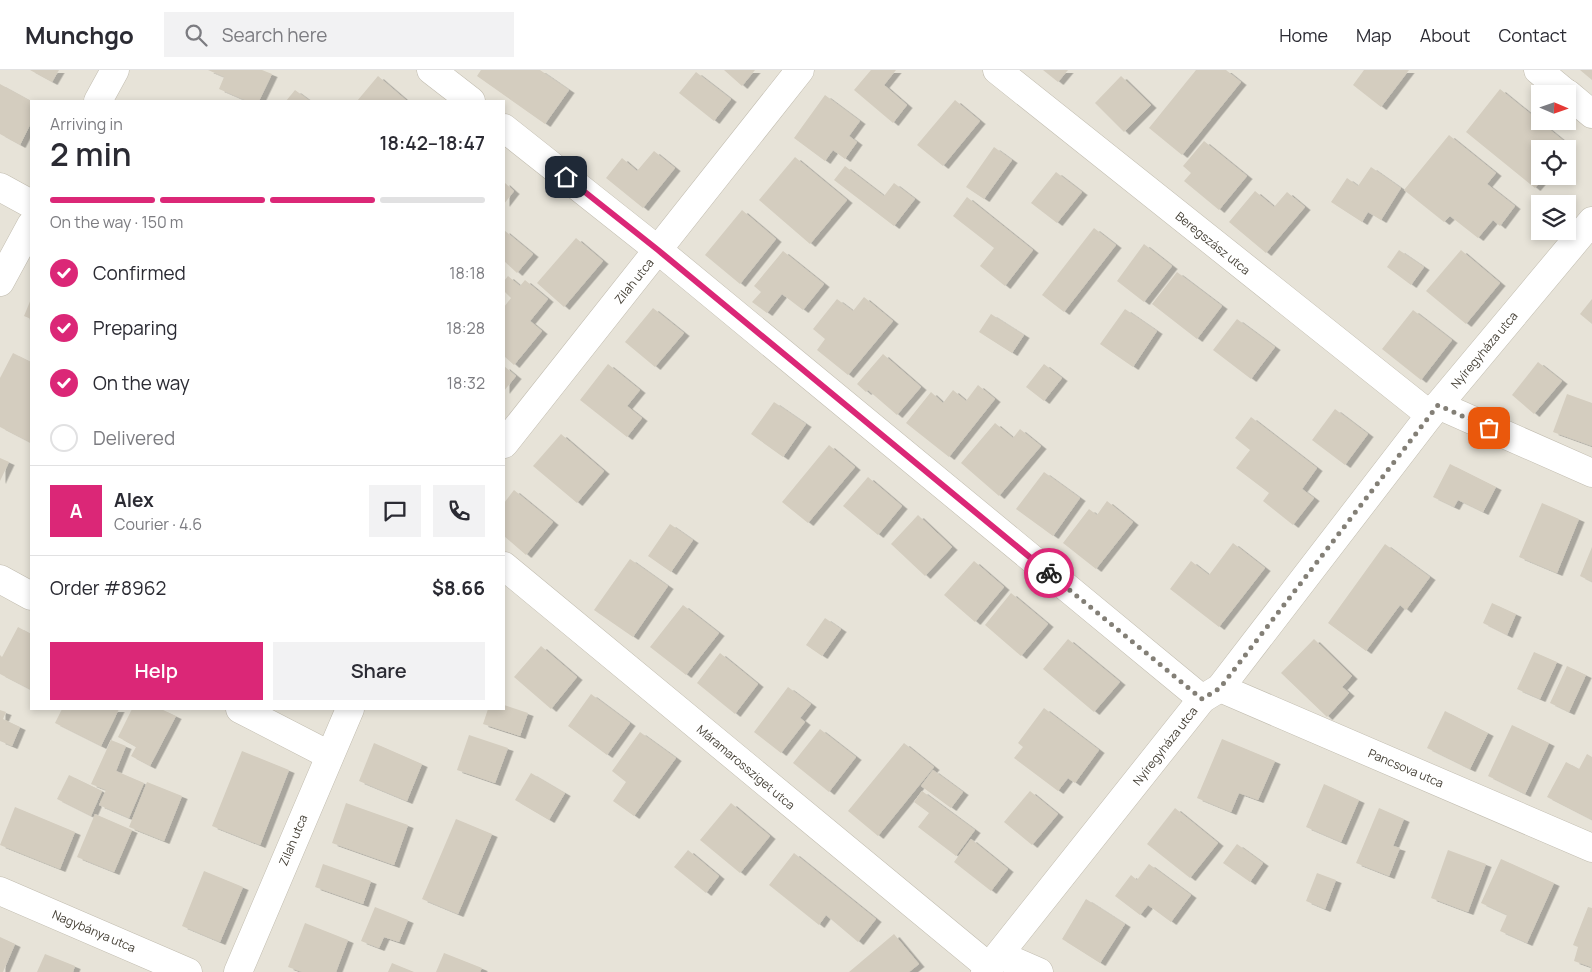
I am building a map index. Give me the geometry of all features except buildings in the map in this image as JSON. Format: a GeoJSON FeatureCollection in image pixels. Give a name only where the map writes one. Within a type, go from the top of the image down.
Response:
{"type":"FeatureCollection","features":[{"type":"Feature","properties":{"kind":"street"},"geometry":{"type":"LineString","coordinates":[[99,100],[115,70]]}},
{"type":"Feature","properties":{"kind":"street"},"geometry":{"type":"LineString","coordinates":[[432,70],[470,100]]}},
{"type":"Feature","properties":{"kind":"street","name":"Zilah utca"},"geometry":{"type":"LineString","coordinates":[[505,443],[800,70]]}},
{"type":"Feature","properties":{"kind":"street","name":"Beregszász utca"},"geometry":{"type":"LineString","coordinates":[[997,70],[1434,410],[1592,473]]}},
{"type":"Feature","properties":{"kind":"street"},"geometry":{"type":"LineString","coordinates":[[1538,70],[1556,85]]}},
{"type":"Feature","properties":{"kind":"street"},"geometry":{"type":"LineString","coordinates":[[1576,101],[1592,114]]}},
{"type":"Feature","properties":{"kind":"street","name":"Pancsova utca"},"geometry":{"type":"LineString","coordinates":[[505,129],[1211,694],[1592,848]]}},
{"type":"Feature","properties":{"kind":"street"},"geometry":{"type":"LineString","coordinates":[[0,187],[30,203]]}},
{"type":"Feature","properties":{"kind":"street","name":"Nyíregyháza utca"},"geometry":{"type":"LineString","coordinates":[[991,964],[1211,694],[1434,410],[1592,220]]}},
{"type":"Feature","properties":{"kind":"street"},"geometry":{"type":"LineString","coordinates":[[0,282],[30,227]]}},
{"type":"Feature","properties":{"kind":"street","name":"Máramarossziget utca"},"geometry":{"type":"LineString","coordinates":[[505,567],[991,964],[1039,972]]}},
{"type":"Feature","properties":{"kind":"street"},"geometry":{"type":"LineString","coordinates":[[0,579],[30,595]]}},
{"type":"Feature","properties":{"kind":"street"},"geometry":{"type":"LineString","coordinates":[[242,710],[329,755]]}},
{"type":"Feature","properties":{"kind":"street","name":"Zilah utca"},"geometry":{"type":"LineString","coordinates":[[238,972],[350,710]]}},
{"type":"Feature","properties":{"kind":"street","name":"Nagybánya utca"},"geometry":{"type":"LineString","coordinates":[[0,890],[188,972]]}},
{"type":"Feature","properties":{"kind":"shaded area"},"geometry":{"type":"Polygon","coordinates":[[[0,70],[1592,70],[1592,972],[0,972],[0,70]]]}},
{"type":"Feature","properties":{"kind":"way so far"},"geometry":{"type":"LineString","coordinates":[[1049,573],[1202,699],[1220,688],[1438,405],[1489,428]]}},
{"type":"Feature","properties":{"kind":"route"},"geometry":{"type":"LineString","coordinates":[[566,177],[658,250],[1049,573]]}}]}
